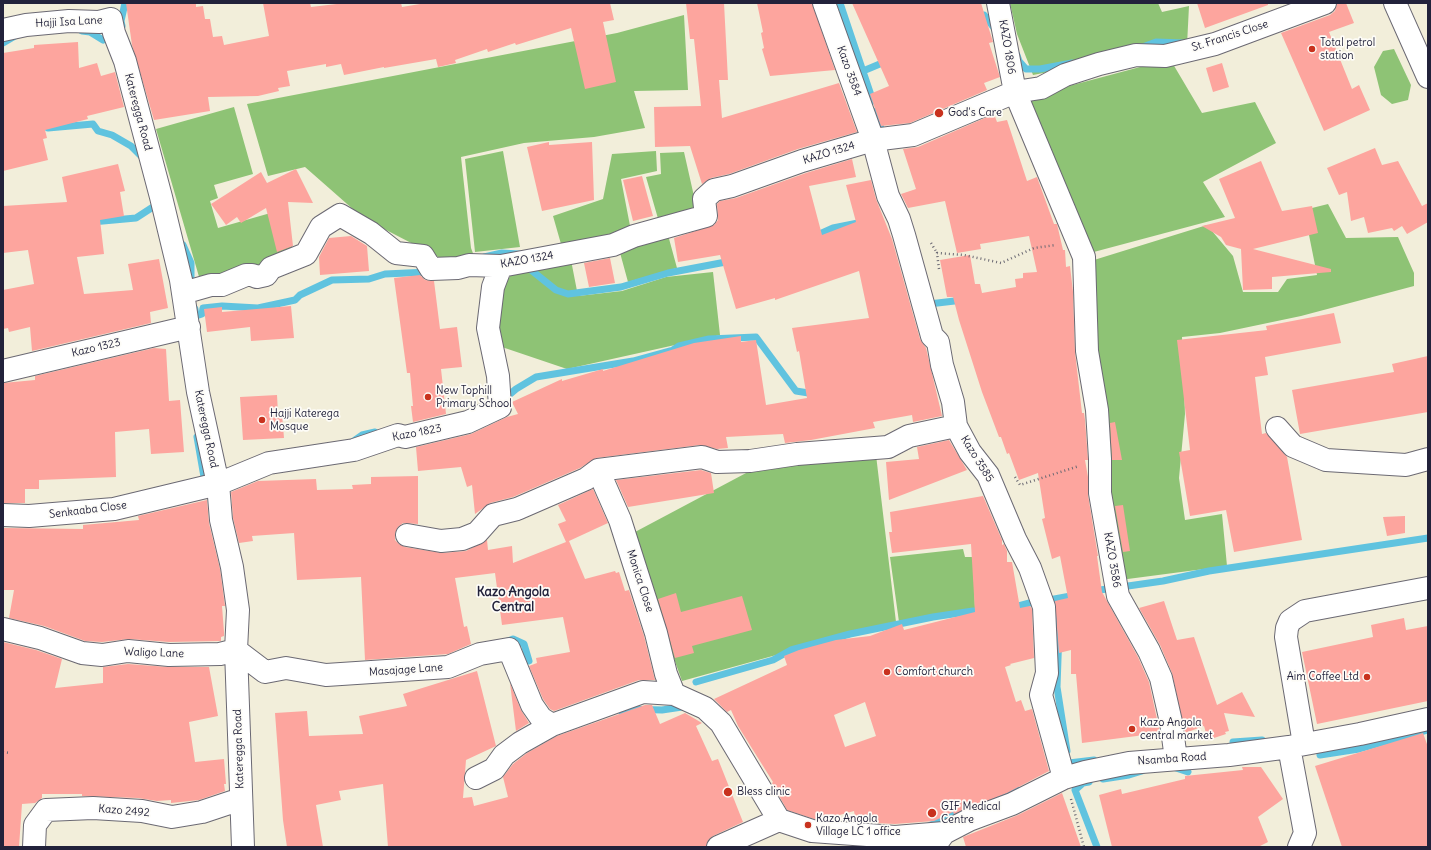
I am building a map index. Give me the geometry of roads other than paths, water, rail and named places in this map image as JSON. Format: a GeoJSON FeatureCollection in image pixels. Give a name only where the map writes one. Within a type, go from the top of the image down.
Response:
{"type":"FeatureCollection","features":[{"type":"Feature","properties":{"kind":"street","name":"Kazo 3584"},"geometry":{"type":"LineString","coordinates":[[824,3],[879,138]]}},
{"type":"Feature","properties":{"kind":"street","name":"KAZO 1806"},"geometry":{"type":"LineString","coordinates":[[998,3],[1014,92],[1076,240]]}},
{"type":"Feature","properties":{"kind":"street","name":"St. Francis Close"},"geometry":{"type":"LineString","coordinates":[[879,138],[913,135],[1014,92],[1041,88],[1065,75],[1099,64],[1136,55],[1165,56],[1215,44],[1325,3]]}},
{"type":"Feature","properties":{"kind":"street"},"geometry":{"type":"LineString","coordinates":[[1395,3],[1428,76]]}},
{"type":"Feature","properties":{"kind":"street","name":"Hajji Isa Lane"},"geometry":{"type":"LineString","coordinates":[[3,30],[26,25],[69,21],[98,22],[115,11]]}},
{"type":"Feature","properties":{"kind":"street","name":"Kateregga Road"},"geometry":{"type":"LineString","coordinates":[[115,11],[114,33],[125,61],[161,197],[183,293],[198,392],[218,484],[221,520],[232,567],[238,610],[236,650],[243,847]]}},
{"type":"Feature","properties":{"kind":"street","name":"KAZO 1324"},"geometry":{"type":"LineString","coordinates":[[183,293],[211,285],[222,285],[246,275],[257,277],[266,275],[271,268],[306,254],[321,227],[340,215],[371,233],[396,253],[422,256],[431,268],[458,268],[469,265],[501,266],[613,245],[634,236],[706,216],[704,199],[714,190],[732,186],[802,160],[879,138]]}},
{"type":"Feature","properties":{"kind":"street","name":"Kazo 3585"},"geometry":{"type":"LineString","coordinates":[[879,138],[888,196],[899,219],[932,336],[938,342],[942,365],[953,402],[956,426],[970,452],[988,475],[1015,539],[1030,568],[1044,607],[1047,674],[1040,695],[1064,778]]}},
{"type":"Feature","properties":{"kind":"street","name":"KAZO 3586"},"geometry":{"type":"LineString","coordinates":[[1076,240],[1084,257],[1087,351],[1096,410],[1100,459],[1100,493],[1117,589],[1149,651],[1161,678],[1171,722],[1176,759]]}},
{"type":"Feature","properties":{"kind":"street","name":"Kazo 1823"},"geometry":{"type":"LineString","coordinates":[[218,484],[269,463],[354,450],[398,435],[405,437],[468,422],[500,406],[498,376],[488,328],[493,287],[501,266]]}},
{"type":"Feature","properties":{"kind":"street","name":"Kazo 1323"},"geometry":{"type":"LineString","coordinates":[[3,371],[189,326]]}},
{"type":"Feature","properties":{"kind":"street"},"geometry":{"type":"LineString","coordinates":[[407,535],[441,541],[462,539],[477,533],[493,515],[517,509],[586,479],[598,470],[702,457],[717,462],[750,461],[797,454],[888,447],[909,436],[956,426]]}},
{"type":"Feature","properties":{"kind":"street"},"geometry":{"type":"LineString","coordinates":[[1277,428],[1293,446],[1326,460],[1406,464],[1428,459]]}},
{"type":"Feature","properties":{"kind":"street","name":"Monica Close"},"geometry":{"type":"LineString","coordinates":[[598,470],[620,520],[656,633],[666,674],[674,694]]}},
{"type":"Feature","properties":{"kind":"street","name":"Senkaaba Close"},"geometry":{"type":"LineString","coordinates":[[3,515],[29,516],[114,509],[218,484]]}},
{"type":"Feature","properties":{"kind":"street"},"geometry":{"type":"LineString","coordinates":[[1299,847],[1305,833],[1286,637],[1287,628],[1290,622],[1305,611],[1428,588]]}},
{"type":"Feature","properties":{"kind":"street","name":"Waligo Lane"},"geometry":{"type":"LineString","coordinates":[[3,629],[40,638],[82,653],[89,654],[102,655],[128,651],[169,655],[220,654],[236,650]]}},
{"type":"Feature","properties":{"kind":"street","name":"Masajage Lane"},"geometry":{"type":"LineString","coordinates":[[236,650],[265,672],[286,668],[326,675],[448,667],[480,654],[509,649],[532,705],[541,718],[552,725]]}},
{"type":"Feature","properties":{"kind":"street"},"geometry":{"type":"LineString","coordinates":[[476,778],[494,769],[504,755],[520,743],[552,725],[643,692],[674,694],[705,708],[721,723],[779,820],[812,831],[939,840]]}},
{"type":"Feature","properties":{"kind":"street","name":"Nsamba Road"},"geometry":{"type":"LineString","coordinates":[[939,840],[970,820],[1012,804],[1054,785],[1064,778],[1085,772],[1129,763],[1229,755],[1297,746],[1428,719]]}},
{"type":"Feature","properties":{"kind":"street","name":"Kazo 2492"},"geometry":{"type":"LineString","coordinates":[[34,847],[36,825],[46,810],[114,809],[142,811],[172,817],[202,812],[241,798]]}},
{"type":"Feature","properties":{"kind":"street"},"geometry":{"type":"LineString","coordinates":[[718,847],[779,820]]}},
{"type":"Feature","properties":{"kind":"waterway"},"geometry":{"type":"LineString","coordinates":[[122,26],[121,21],[125,3]]}},
{"type":"Feature","properties":{"kind":"waterway"},"geometry":{"type":"LineString","coordinates":[[840,3],[873,101]]}},
{"type":"Feature","properties":{"kind":"waterway"},"geometry":{"type":"LineString","coordinates":[[977,16],[984,15],[995,29]]}},
{"type":"Feature","properties":{"kind":"waterway"},"geometry":{"type":"LineString","coordinates":[[82,31],[90,32],[103,40]]}},
{"type":"Feature","properties":{"kind":"waterway"},"geometry":{"type":"LineString","coordinates":[[3,43],[15,36]]}},
{"type":"Feature","properties":{"kind":"waterway"},"geometry":{"type":"LineString","coordinates":[[1140,48],[1156,42],[1183,43]]}},
{"type":"Feature","properties":{"kind":"waterway"},"geometry":{"type":"LineString","coordinates":[[1017,55],[1019,61],[1026,69],[1040,69],[1072,63]]}},
{"type":"Feature","properties":{"kind":"waterway"},"geometry":{"type":"LineString","coordinates":[[863,71],[887,61]]}},
{"type":"Feature","properties":{"kind":"waterway"},"geometry":{"type":"LineString","coordinates":[[876,111],[883,136]]}},
{"type":"Feature","properties":{"kind":"waterway"},"geometry":{"type":"LineString","coordinates":[[48,128],[93,124],[98,131],[112,135],[131,146],[143,158]]}},
{"type":"Feature","properties":{"kind":"waterway"},"geometry":{"type":"LineString","coordinates":[[92,222],[136,218],[156,205]]}},
{"type":"Feature","properties":{"kind":"waterway"},"geometry":{"type":"LineString","coordinates":[[813,237],[833,228],[858,223]]}},
{"type":"Feature","properties":{"kind":"waterway"},"geometry":{"type":"LineString","coordinates":[[183,245],[191,263],[191,283]]}},
{"type":"Feature","properties":{"kind":"waterway"},"geometry":{"type":"LineString","coordinates":[[484,257],[502,253],[519,254]]}},
{"type":"Feature","properties":{"kind":"waterway"},"geometry":{"type":"LineString","coordinates":[[526,266],[556,290],[568,294],[621,287],[668,273],[731,261]]}},
{"type":"Feature","properties":{"kind":"waterway"},"geometry":{"type":"LineString","coordinates":[[195,309],[196,316],[202,314],[203,308],[222,306],[258,308],[295,300],[300,295],[332,280],[369,279],[385,274],[429,272]]}},
{"type":"Feature","properties":{"kind":"waterway"},"geometry":{"type":"LineString","coordinates":[[929,304],[963,300]]}},
{"type":"Feature","properties":{"kind":"waterway"},"geometry":{"type":"LineString","coordinates":[[503,400],[516,389],[536,377],[633,361],[673,350],[679,346],[709,339],[756,337],[796,391],[815,394]]}},
{"type":"Feature","properties":{"kind":"waterway"},"geometry":{"type":"LineString","coordinates":[[352,442],[362,435],[375,432]]}},
{"type":"Feature","properties":{"kind":"waterway"},"geometry":{"type":"LineString","coordinates":[[197,437],[204,477]]}},
{"type":"Feature","properties":{"kind":"waterway"},"geometry":{"type":"LineString","coordinates":[[1093,591],[1163,581],[1209,571],[1428,538]]}},
{"type":"Feature","properties":{"kind":"waterway"},"geometry":{"type":"LineString","coordinates":[[1049,600],[1076,595]]}},
{"type":"Feature","properties":{"kind":"waterway"},"geometry":{"type":"LineString","coordinates":[[1011,608],[1037,601]]}},
{"type":"Feature","properties":{"kind":"waterway"},"geometry":{"type":"LineString","coordinates":[[696,682],[773,660],[791,650],[850,634],[933,617],[973,611],[983,612]]}},
{"type":"Feature","properties":{"kind":"waterway"},"geometry":{"type":"LineString","coordinates":[[1053,613],[1059,631],[1057,687],[1067,751]]}},
{"type":"Feature","properties":{"kind":"waterway"},"geometry":{"type":"LineString","coordinates":[[506,642],[513,639],[524,644],[529,661]]}},
{"type":"Feature","properties":{"kind":"waterway"},"geometry":{"type":"LineString","coordinates":[[621,711],[627,709],[662,710],[682,707]]}},
{"type":"Feature","properties":{"kind":"waterway"},"geometry":{"type":"LineString","coordinates":[[1320,755],[1359,749],[1428,730]]}},
{"type":"Feature","properties":{"kind":"waterway"},"geometry":{"type":"LineString","coordinates":[[1233,742],[1262,740]]}},
{"type":"Feature","properties":{"kind":"waterway"},"geometry":{"type":"LineString","coordinates":[[1069,763],[1094,760]]}},
{"type":"Feature","properties":{"kind":"waterway"},"geometry":{"type":"LineString","coordinates":[[1173,767],[1188,772]]}},
{"type":"Feature","properties":{"kind":"waterway"},"geometry":{"type":"LineString","coordinates":[[1103,779],[1129,775],[1142,771]]}},
{"type":"Feature","properties":{"kind":"waterway"},"geometry":{"type":"LineString","coordinates":[[1089,782],[1083,783],[1075,790],[1097,847]]}},
{"type":"Feature","properties":{"kind":"waterway"},"geometry":{"type":"LineString","coordinates":[[991,798],[1018,790]]}},
{"type":"Feature","properties":{"kind":"waterway"},"geometry":{"type":"LineString","coordinates":[[929,826],[961,810]]}},
{"type":"Feature","properties":{"kind":"place","name":"Total petrol station"},"geometry":{"type":"Point","coordinates":[1312,49]}},
{"type":"Feature","properties":{"kind":"place","name":"God's Care"},"geometry":{"type":"Point","coordinates":[939,113]}},
{"type":"Feature","properties":{"kind":"place","name":"New Tophill Primary School"},"geometry":{"type":"Point","coordinates":[428,397]}},
{"type":"Feature","properties":{"kind":"place","name":"Hajji Katerega Mosque"},"geometry":{"type":"Point","coordinates":[262,420]}},
{"type":"Feature","properties":{"kind":"place","name":"Comfort church"},"geometry":{"type":"Point","coordinates":[887,672]}},
{"type":"Feature","properties":{"kind":"place","name":"Aim Coffee Ltd"},"geometry":{"type":"Point","coordinates":[1367,677]}},
{"type":"Feature","properties":{"kind":"place","name":"Kazo Angola central market"},"geometry":{"type":"Point","coordinates":[1132,729]}},
{"type":"Feature","properties":{"kind":"place","name":"Bless clinic"},"geometry":{"type":"Point","coordinates":[728,792]}},
{"type":"Feature","properties":{"kind":"place","name":"GIF Medical Centre"},"geometry":{"type":"Point","coordinates":[932,813]}},
{"type":"Feature","properties":{"kind":"place","name":"Kazo Angola Village LC 1 office"},"geometry":{"type":"Point","coordinates":[808,825]}},
{"type":"Feature","properties":{"kind":"district","name":"Kazo Angola Central"},"geometry":{"type":"Point","coordinates":[513,600]}}]}
